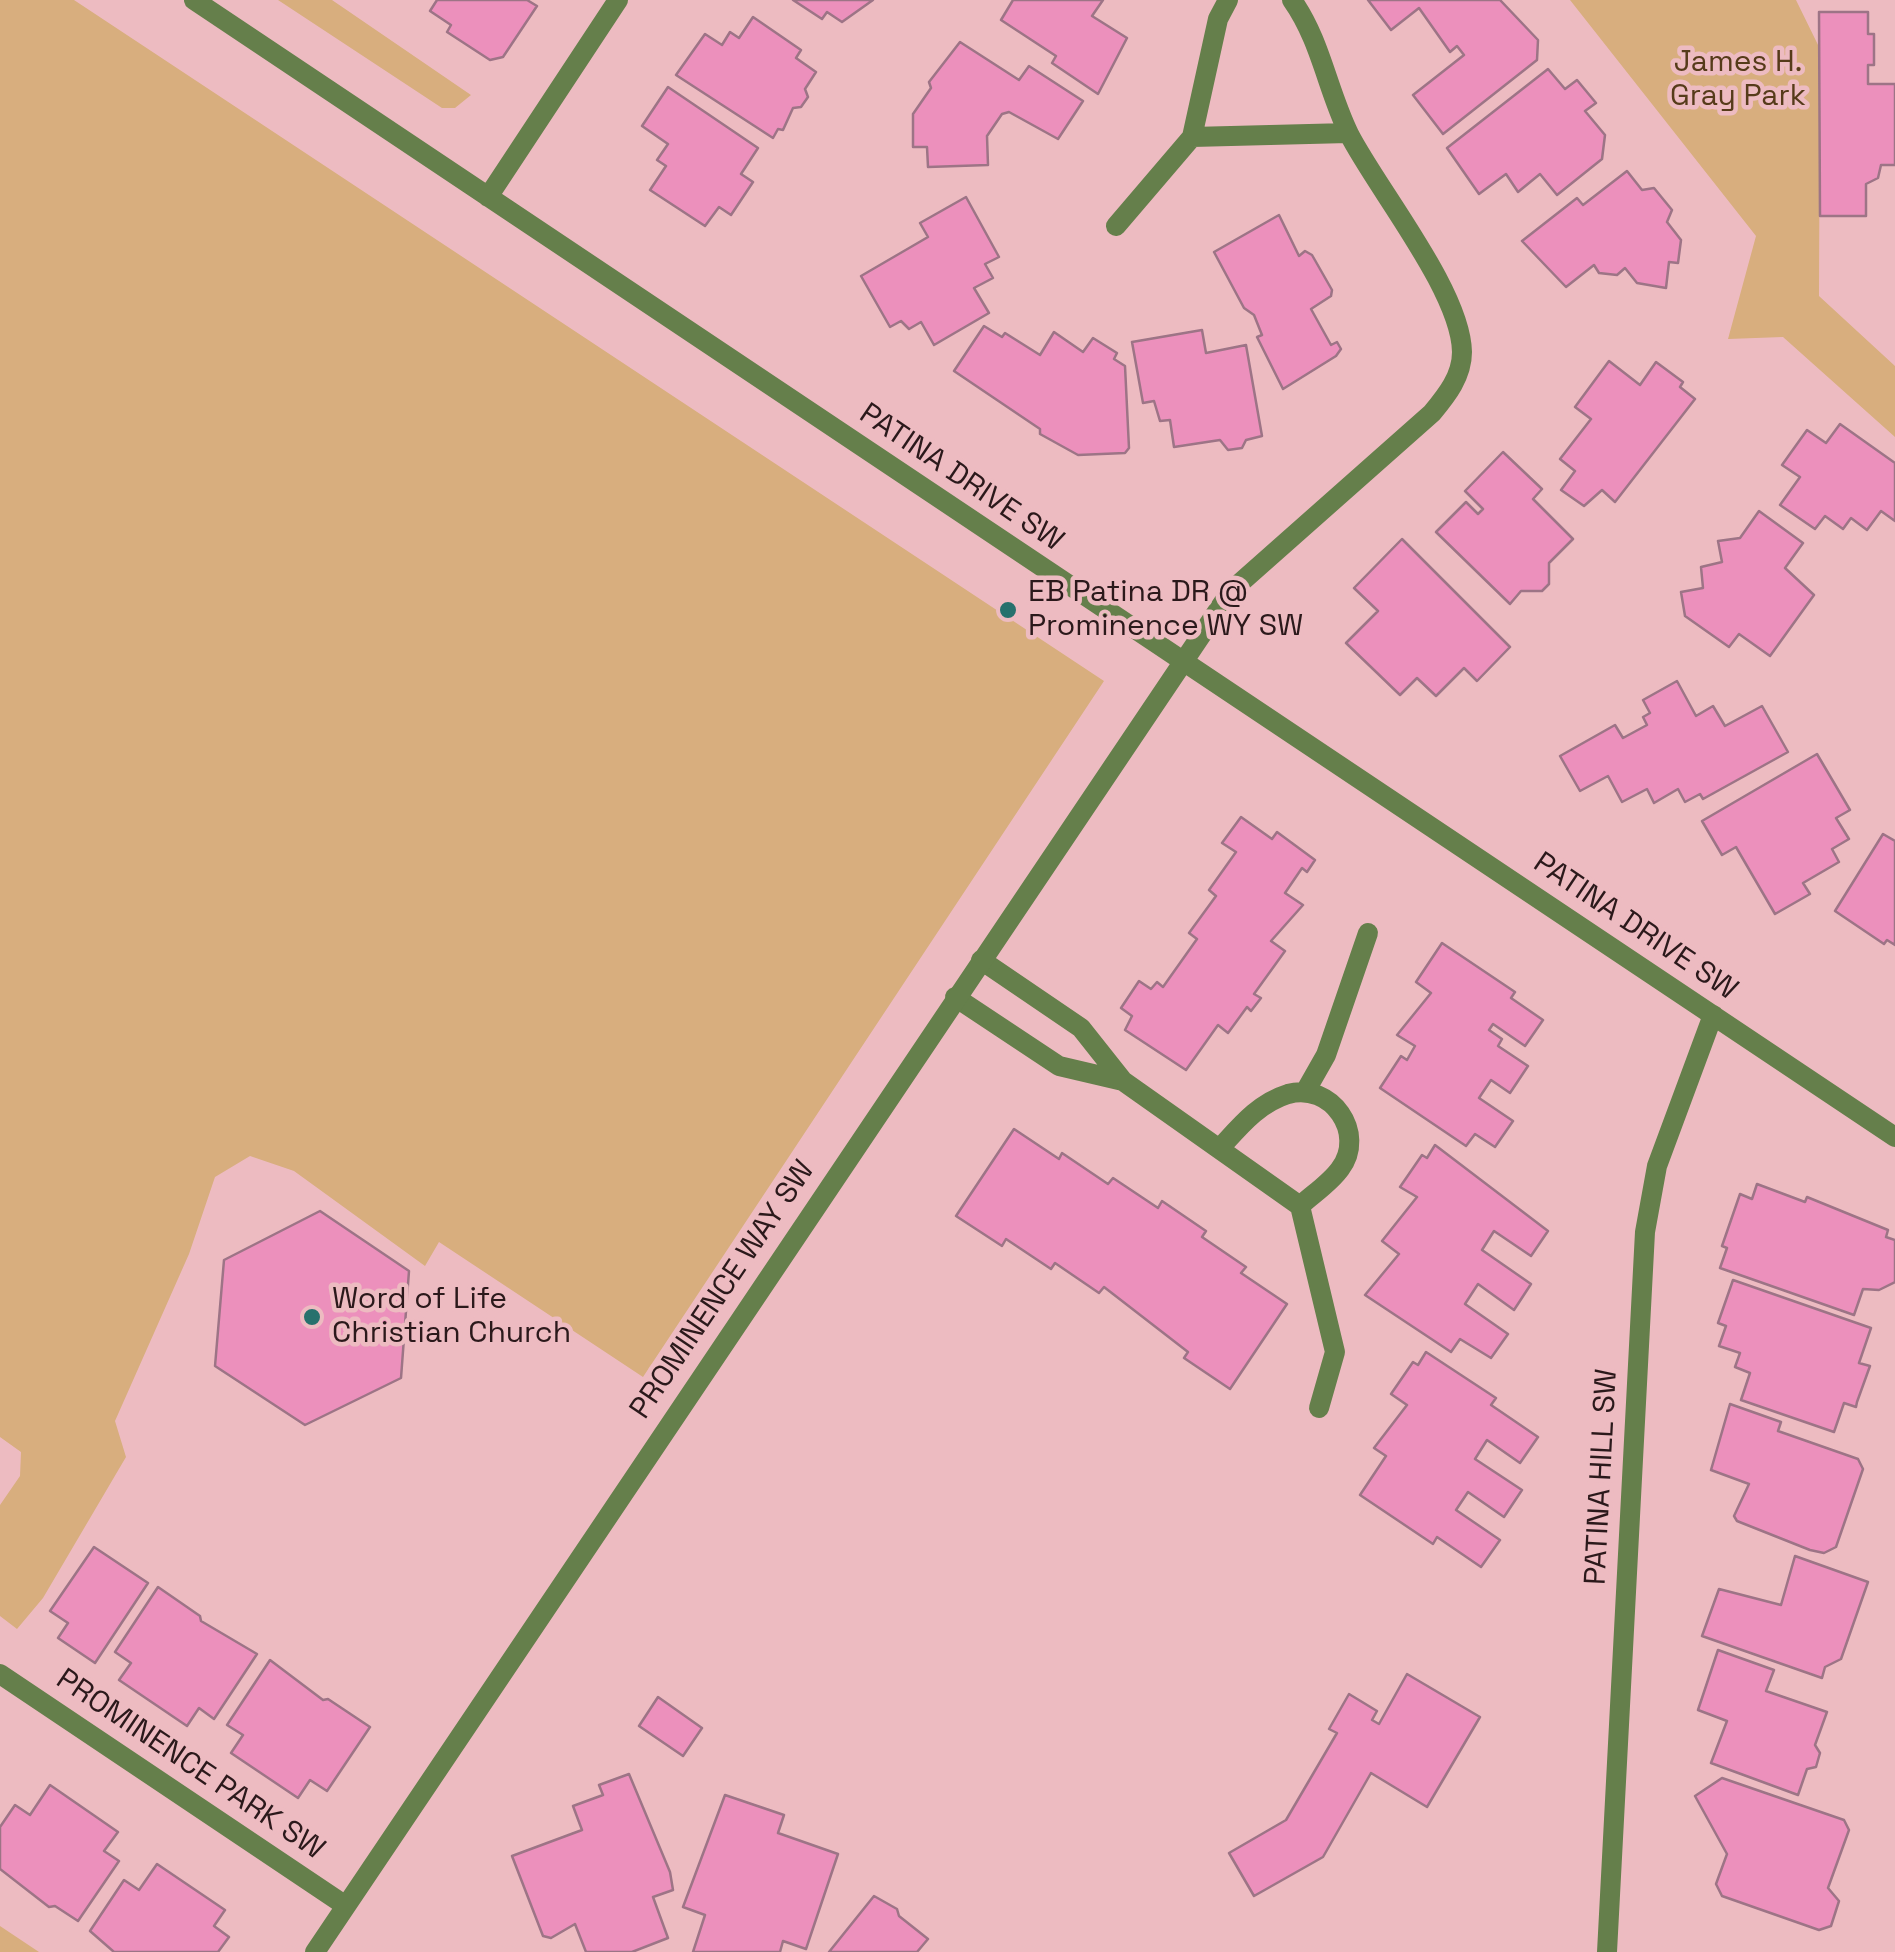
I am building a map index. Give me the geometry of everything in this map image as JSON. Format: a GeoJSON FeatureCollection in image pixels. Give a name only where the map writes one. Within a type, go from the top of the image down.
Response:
{"type":"FeatureCollection","features":[{"type":"Feature","properties":{"kind":"street","name":"PATINA DRIVE SW"},"geometry":{"type":"LineString","coordinates":[[194,0],[1895,1137]]}},
{"type":"Feature","properties":{"kind":"street"},"geometry":{"type":"LineString","coordinates":[[488,197],[618,0]]}},
{"type":"Feature","properties":{"kind":"street"},"geometry":{"type":"LineString","coordinates":[[1116,226],[1192,138],[1218,19],[1228,0]]}},
{"type":"Feature","properties":{"kind":"street","name":"PROMINENCE WAY SW"},"geometry":{"type":"LineString","coordinates":[[315,1952],[1231,591],[1432,412],[1452,388],[1462,351],[1452,317],[1413,235],[1348,133],[1319,46],[1292,0]]}},
{"type":"Feature","properties":{"kind":"street"},"geometry":{"type":"LineString","coordinates":[[1192,138],[1348,133]]}},
{"type":"Feature","properties":{"kind":"street"},"geometry":{"type":"LineString","coordinates":[[1304,1092],[1326,1056],[1368,933]]}},
{"type":"Feature","properties":{"kind":"street"},"geometry":{"type":"LineString","coordinates":[[981,960],[1081,1028],[1123,1080],[1221,1146],[1300,1206],[1335,1352],[1319,1408]]}},
{"type":"Feature","properties":{"kind":"street"},"geometry":{"type":"LineString","coordinates":[[955,997],[1059,1066],[1123,1080]]}},
{"type":"Feature","properties":{"kind":"street","name":"PATINA HILL SW"},"geometry":{"type":"LineString","coordinates":[[1607,1952],[1645,1232],[1657,1166],[1713,1015]]}},
{"type":"Feature","properties":{"kind":"street"},"geometry":{"type":"LineString","coordinates":[[1221,1146],[1254,1111],[1290,1094],[1304,1092],[1332,1103],[1348,1128],[1349,1142],[1339,1170],[1300,1206]]}},
{"type":"Feature","properties":{"kind":"street","name":"PROMINENCE PARK SW"},"geometry":{"type":"LineString","coordinates":[[0,1674],[346,1906]]}},
{"type":"Feature","properties":{"kind":"green space"},"geometry":{"type":"Polygon","coordinates":[[[0,0],[74,0],[1104,681],[643,1377],[439,1242],[425,1266],[294,1171],[250,1156],[215,1177],[189,1254],[115,1421],[126,1457],[43,1598],[17,1629],[0,1616],[0,1505],[20,1476],[21,1452],[0,1437],[0,0]]]}},
{"type":"Feature","properties":{"kind":"green space"},"geometry":{"type":"Polygon","coordinates":[[[278,0],[332,0],[471,95],[455,108],[442,108],[278,0]]]}},
{"type":"Feature","properties":{"kind":"green space","name":"James H. Gray Park"},"geometry":{"type":"Polygon","coordinates":[[[1570,0],[1796,0],[1820,49],[1819,296],[1895,366],[1895,437],[1783,337],[1728,339],[1756,236],[1570,0]]]}},
{"type":"Feature","properties":{"kind":"green space"},"geometry":{"type":"Polygon","coordinates":[[[0,1926],[39,1952],[0,1952],[0,1926]]]}},
{"type":"Feature","properties":{"kind":"building"},"geometry":{"type":"Polygon","coordinates":[[[437,0],[527,0],[537,6],[503,57],[490,60],[447,32],[451,25],[430,11],[437,0]]]}},
{"type":"Feature","properties":{"kind":"building"},"geometry":{"type":"Polygon","coordinates":[[[793,0],[873,0],[842,22],[827,12],[822,19],[793,0]]]}},
{"type":"Feature","properties":{"kind":"building"},"geometry":{"type":"Polygon","coordinates":[[[1013,0],[1103,0],[1092,16],[1127,38],[1098,94],[1052,63],[1056,56],[1001,20],[1013,0]]]}},
{"type":"Feature","properties":{"kind":"building"},"geometry":{"type":"Polygon","coordinates":[[[1368,0],[1500,0],[1538,40],[1537,60],[1443,134],[1413,95],[1464,55],[1457,46],[1450,52],[1419,8],[1391,30],[1368,0]]]}},
{"type":"Feature","properties":{"kind":"building"},"geometry":{"type":"Polygon","coordinates":[[[1819,12],[1868,12],[1868,34],[1874,34],[1874,65],[1868,65],[1868,84],[1895,84],[1895,165],[1881,165],[1878,178],[1866,184],[1866,216],[1820,216],[1819,12]]]}},
{"type":"Feature","properties":{"kind":"building"},"geometry":{"type":"Polygon","coordinates":[[[753,17],[801,50],[796,58],[816,72],[805,89],[808,97],[801,107],[793,108],[783,130],[778,129],[773,138],[676,75],[705,34],[722,45],[730,32],[739,38],[753,17]]]}},
{"type":"Feature","properties":{"kind":"building"},"geometry":{"type":"Polygon","coordinates":[[[960,42],[1019,80],[1029,66],[1083,101],[1058,139],[1009,112],[1002,114],[987,136],[988,165],[928,167],[927,147],[913,147],[913,114],[931,88],[929,82],[960,42]]]}},
{"type":"Feature","properties":{"kind":"building"},"geometry":{"type":"Polygon","coordinates":[[[1548,69],[1565,89],[1577,80],[1596,103],[1585,111],[1605,135],[1602,159],[1557,195],[1540,174],[1518,192],[1506,174],[1479,194],[1447,148],[1548,69]]]}},
{"type":"Feature","properties":{"kind":"building"},"geometry":{"type":"Polygon","coordinates":[[[668,87],[758,148],[741,174],[753,182],[731,215],[719,207],[705,226],[650,190],[666,166],[657,160],[668,144],[642,126],[668,87]]]}},
{"type":"Feature","properties":{"kind":"building"},"geometry":{"type":"Polygon","coordinates":[[[1627,171],[1642,190],[1654,188],[1672,210],[1667,222],[1681,240],[1678,263],[1669,262],[1666,288],[1637,283],[1625,268],[1617,275],[1599,273],[1594,265],[1566,287],[1522,241],[1577,198],[1583,205],[1627,171]]]}},
{"type":"Feature","properties":{"kind":"building"},"geometry":{"type":"Polygon","coordinates":[[[966,197],[999,257],[985,264],[993,278],[974,288],[989,313],[934,345],[921,322],[909,329],[901,321],[890,327],[861,276],[928,237],[920,223],[966,197]]]}},
{"type":"Feature","properties":{"kind":"building"},"geometry":{"type":"Polygon","coordinates":[[[1279,215],[1299,256],[1305,251],[1312,255],[1332,290],[1331,296],[1311,309],[1331,345],[1337,342],[1341,349],[1283,389],[1257,337],[1262,335],[1254,315],[1244,308],[1214,252],[1279,215]]]}},
{"type":"Feature","properties":{"kind":"building"},"geometry":{"type":"Polygon","coordinates":[[[984,326],[1002,337],[1005,333],[1040,355],[1054,332],[1083,352],[1093,338],[1117,353],[1114,359],[1125,366],[1129,448],[1125,453],[1078,455],[1040,434],[1040,429],[954,371],[984,326]]]}},
{"type":"Feature","properties":{"kind":"building"},"geometry":{"type":"Polygon","coordinates":[[[1202,330],[1206,353],[1246,345],[1262,436],[1246,440],[1242,448],[1228,450],[1220,440],[1174,447],[1170,420],[1160,421],[1154,401],[1143,403],[1132,342],[1202,330]]]}},
{"type":"Feature","properties":{"kind":"building"},"geometry":{"type":"Polygon","coordinates":[[[1609,361],[1640,385],[1656,362],[1683,382],[1680,387],[1695,399],[1615,502],[1602,490],[1584,506],[1561,490],[1575,471],[1560,459],[1591,419],[1575,407],[1609,361]]]}},
{"type":"Feature","properties":{"kind":"building"},"geometry":{"type":"Polygon","coordinates":[[[1840,424],[1895,463],[1895,521],[1881,511],[1867,530],[1851,518],[1843,529],[1825,516],[1815,529],[1780,505],[1800,477],[1782,465],[1807,430],[1826,443],[1840,424]]]}},
{"type":"Feature","properties":{"kind":"building"},"geometry":{"type":"Polygon","coordinates":[[[1503,452],[1542,489],[1533,499],[1573,539],[1549,563],[1549,584],[1542,591],[1521,591],[1510,604],[1436,532],[1466,502],[1478,514],[1483,509],[1465,491],[1503,452]]]}},
{"type":"Feature","properties":{"kind":"building"},"geometry":{"type":"Polygon","coordinates":[[[1759,511],[1803,543],[1785,568],[1814,595],[1770,656],[1739,634],[1729,647],[1685,616],[1681,592],[1703,588],[1701,567],[1722,562],[1718,541],[1740,538],[1759,511]]]}},
{"type":"Feature","properties":{"kind":"building"},"geometry":{"type":"Polygon","coordinates":[[[1402,539],[1510,647],[1477,681],[1464,668],[1436,696],[1417,678],[1400,695],[1346,643],[1378,611],[1354,588],[1402,539]]]}},
{"type":"Feature","properties":{"kind":"building"},"geometry":{"type":"Polygon","coordinates":[[[1677,681],[1696,716],[1713,706],[1725,726],[1762,706],[1788,752],[1703,799],[1700,794],[1685,802],[1678,789],[1654,803],[1647,789],[1622,802],[1608,776],[1580,791],[1560,756],[1615,725],[1623,738],[1647,725],[1643,717],[1650,713],[1643,700],[1677,681]]]}},
{"type":"Feature","properties":{"kind":"building"},"geometry":{"type":"Polygon","coordinates":[[[1817,754],[1850,810],[1836,818],[1849,839],[1832,849],[1839,862],[1803,883],[1810,894],[1775,914],[1736,847],[1722,855],[1702,821],[1817,754]]]}},
{"type":"Feature","properties":{"kind":"building"},"geometry":{"type":"Polygon","coordinates":[[[1241,817],[1272,839],[1277,832],[1315,860],[1307,872],[1302,868],[1285,893],[1303,905],[1271,941],[1285,951],[1254,994],[1261,998],[1251,1011],[1247,1007],[1228,1033],[1218,1025],[1186,1070],[1125,1030],[1132,1016],[1121,1008],[1139,981],[1151,989],[1157,982],[1163,987],[1197,939],[1189,933],[1216,896],[1209,890],[1236,852],[1222,843],[1241,817]]]}},
{"type":"Feature","properties":{"kind":"building"},"geometry":{"type":"Polygon","coordinates":[[[1883,834],[1895,841],[1895,945],[1887,940],[1884,944],[1835,911],[1883,834]]]}},
{"type":"Feature","properties":{"kind":"building"},"geometry":{"type":"Polygon","coordinates":[[[1442,943],[1515,992],[1511,998],[1543,1020],[1525,1046],[1493,1024],[1489,1030],[1502,1039],[1498,1046],[1528,1066],[1510,1093],[1491,1080],[1479,1098],[1513,1121],[1495,1147],[1475,1134],[1466,1146],[1380,1088],[1401,1056],[1407,1060],[1415,1046],[1397,1035],[1431,993],[1416,982],[1442,943]]]}},
{"type":"Feature","properties":{"kind":"building"},"geometry":{"type":"Polygon","coordinates":[[[1014,1129],[1059,1159],[1062,1153],[1108,1184],[1113,1178],[1158,1208],[1162,1201],[1206,1231],[1202,1237],[1246,1267],[1241,1273],[1287,1304],[1230,1389],[1184,1358],[1188,1352],[1104,1287],[1099,1293],[1055,1263],[1051,1269],[1006,1239],[1002,1246],[956,1216],[1014,1129]]]}},
{"type":"Feature","properties":{"kind":"building"},"geometry":{"type":"Polygon","coordinates":[[[1435,1145],[1548,1231],[1531,1256],[1494,1231],[1482,1250],[1531,1284],[1514,1310],[1478,1284],[1465,1304],[1508,1334],[1491,1358],[1460,1339],[1451,1352],[1365,1295],[1399,1254],[1382,1241],[1417,1197],[1400,1187],[1422,1155],[1427,1158],[1435,1145]]]}},
{"type":"Feature","properties":{"kind":"building"},"geometry":{"type":"Polygon","coordinates":[[[1757,1184],[1805,1202],[1807,1197],[1888,1230],[1886,1237],[1895,1240],[1895,1282],[1879,1290],[1863,1289],[1854,1315],[1720,1268],[1727,1248],[1722,1246],[1740,1194],[1752,1199],[1757,1184]]]}},
{"type":"Feature","properties":{"kind":"building","name":"Word of Life Christian Church"},"geometry":{"type":"Polygon","coordinates":[[[320,1211],[409,1271],[401,1378],[305,1425],[215,1366],[224,1260],[320,1211]]]}},
{"type":"Feature","properties":{"kind":"building"},"geometry":{"type":"Polygon","coordinates":[[[1733,1280],[1871,1328],[1859,1363],[1870,1366],[1856,1407],[1844,1403],[1834,1432],[1741,1400],[1750,1373],[1735,1367],[1740,1353],[1719,1346],[1726,1326],[1718,1323],[1733,1280]]]}},
{"type":"Feature","properties":{"kind":"building"},"geometry":{"type":"Polygon","coordinates":[[[1426,1352],[1496,1398],[1491,1405],[1538,1437],[1520,1463],[1487,1440],[1475,1459],[1522,1490],[1504,1517],[1468,1492],[1456,1510],[1500,1540],[1481,1567],[1437,1537],[1433,1544],[1360,1495],[1386,1456],[1374,1448],[1407,1405],[1391,1394],[1413,1362],[1418,1365],[1426,1352]]]}},
{"type":"Feature","properties":{"kind":"building"},"geometry":{"type":"Polygon","coordinates":[[[1730,1404],[1781,1422],[1778,1431],[1858,1459],[1863,1469],[1836,1547],[1824,1553],[1810,1550],[1737,1521],[1734,1516],[1749,1484],[1711,1470],[1730,1404]]]}},
{"type":"Feature","properties":{"kind":"building"},"geometry":{"type":"Polygon","coordinates":[[[94,1547],[148,1583],[95,1663],[58,1638],[68,1623],[50,1611],[94,1547]]]}},
{"type":"Feature","properties":{"kind":"building"},"geometry":{"type":"Polygon","coordinates":[[[1795,1556],[1868,1582],[1841,1659],[1825,1667],[1822,1678],[1702,1636],[1719,1589],[1781,1605],[1795,1556]]]}},
{"type":"Feature","properties":{"kind":"building"},"geometry":{"type":"Polygon","coordinates":[[[158,1587],[200,1616],[201,1621],[257,1654],[214,1719],[199,1708],[187,1726],[119,1680],[131,1663],[115,1652],[158,1587]]]}},
{"type":"Feature","properties":{"kind":"building"},"geometry":{"type":"Polygon","coordinates":[[[1718,1650],[1774,1670],[1766,1691],[1827,1712],[1815,1745],[1820,1753],[1816,1767],[1807,1769],[1798,1795],[1711,1763],[1727,1721],[1698,1710],[1718,1650]]]}},
{"type":"Feature","properties":{"kind":"building"},"geometry":{"type":"Polygon","coordinates":[[[270,1660],[323,1700],[328,1699],[370,1727],[327,1791],[310,1780],[298,1798],[231,1753],[243,1735],[227,1725],[270,1660]]]}},
{"type":"Feature","properties":{"kind":"building"},"geometry":{"type":"Polygon","coordinates":[[[1407,1674],[1480,1717],[1427,1807],[1371,1773],[1323,1857],[1254,1896],[1229,1853],[1286,1820],[1337,1733],[1329,1729],[1349,1694],[1377,1711],[1372,1720],[1379,1724],[1407,1674]]]}},
{"type":"Feature","properties":{"kind":"building"},"geometry":{"type":"Polygon","coordinates":[[[658,1697],[702,1728],[683,1756],[639,1726],[658,1697]]]}},
{"type":"Feature","properties":{"kind":"building"},"geometry":{"type":"Polygon","coordinates":[[[629,1774],[670,1872],[673,1890],[653,1897],[668,1938],[632,1952],[586,1952],[575,1924],[551,1938],[543,1936],[512,1856],[582,1830],[573,1806],[603,1795],[599,1785],[629,1774]]]}},
{"type":"Feature","properties":{"kind":"building"},"geometry":{"type":"Polygon","coordinates":[[[1722,1778],[1844,1820],[1849,1830],[1828,1888],[1839,1901],[1831,1926],[1819,1930],[1722,1896],[1716,1884],[1727,1854],[1695,1796],[1722,1778]]]}},
{"type":"Feature","properties":{"kind":"building"},"geometry":{"type":"Polygon","coordinates":[[[50,1785],[118,1832],[104,1851],[119,1861],[78,1921],[55,1906],[49,1907],[0,1869],[0,1827],[15,1805],[30,1815],[50,1785]]]}},
{"type":"Feature","properties":{"kind":"building"},"geometry":{"type":"Polygon","coordinates":[[[725,1795],[784,1815],[778,1833],[838,1854],[806,1949],[783,1941],[780,1952],[693,1952],[705,1915],[683,1907],[725,1795]]]}},
{"type":"Feature","properties":{"kind":"building"},"geometry":{"type":"Polygon","coordinates":[[[157,1864],[225,1910],[214,1926],[229,1937],[218,1952],[114,1952],[90,1931],[124,1880],[139,1890],[157,1864]]]}},
{"type":"Feature","properties":{"kind":"building"},"geometry":{"type":"Polygon","coordinates":[[[874,1896],[897,1909],[899,1916],[928,1939],[917,1952],[829,1952],[874,1896]]]}},
{"type":"Feature","properties":{"kind":"place","name":"EB Patina DR @ Prominence WY SW"},"geometry":{"type":"Point","coordinates":[1008,610]}},
{"type":"Feature","properties":{"kind":"place","name":"Word of Life Christian Church"},"geometry":{"type":"Point","coordinates":[312,1317]}}]}
